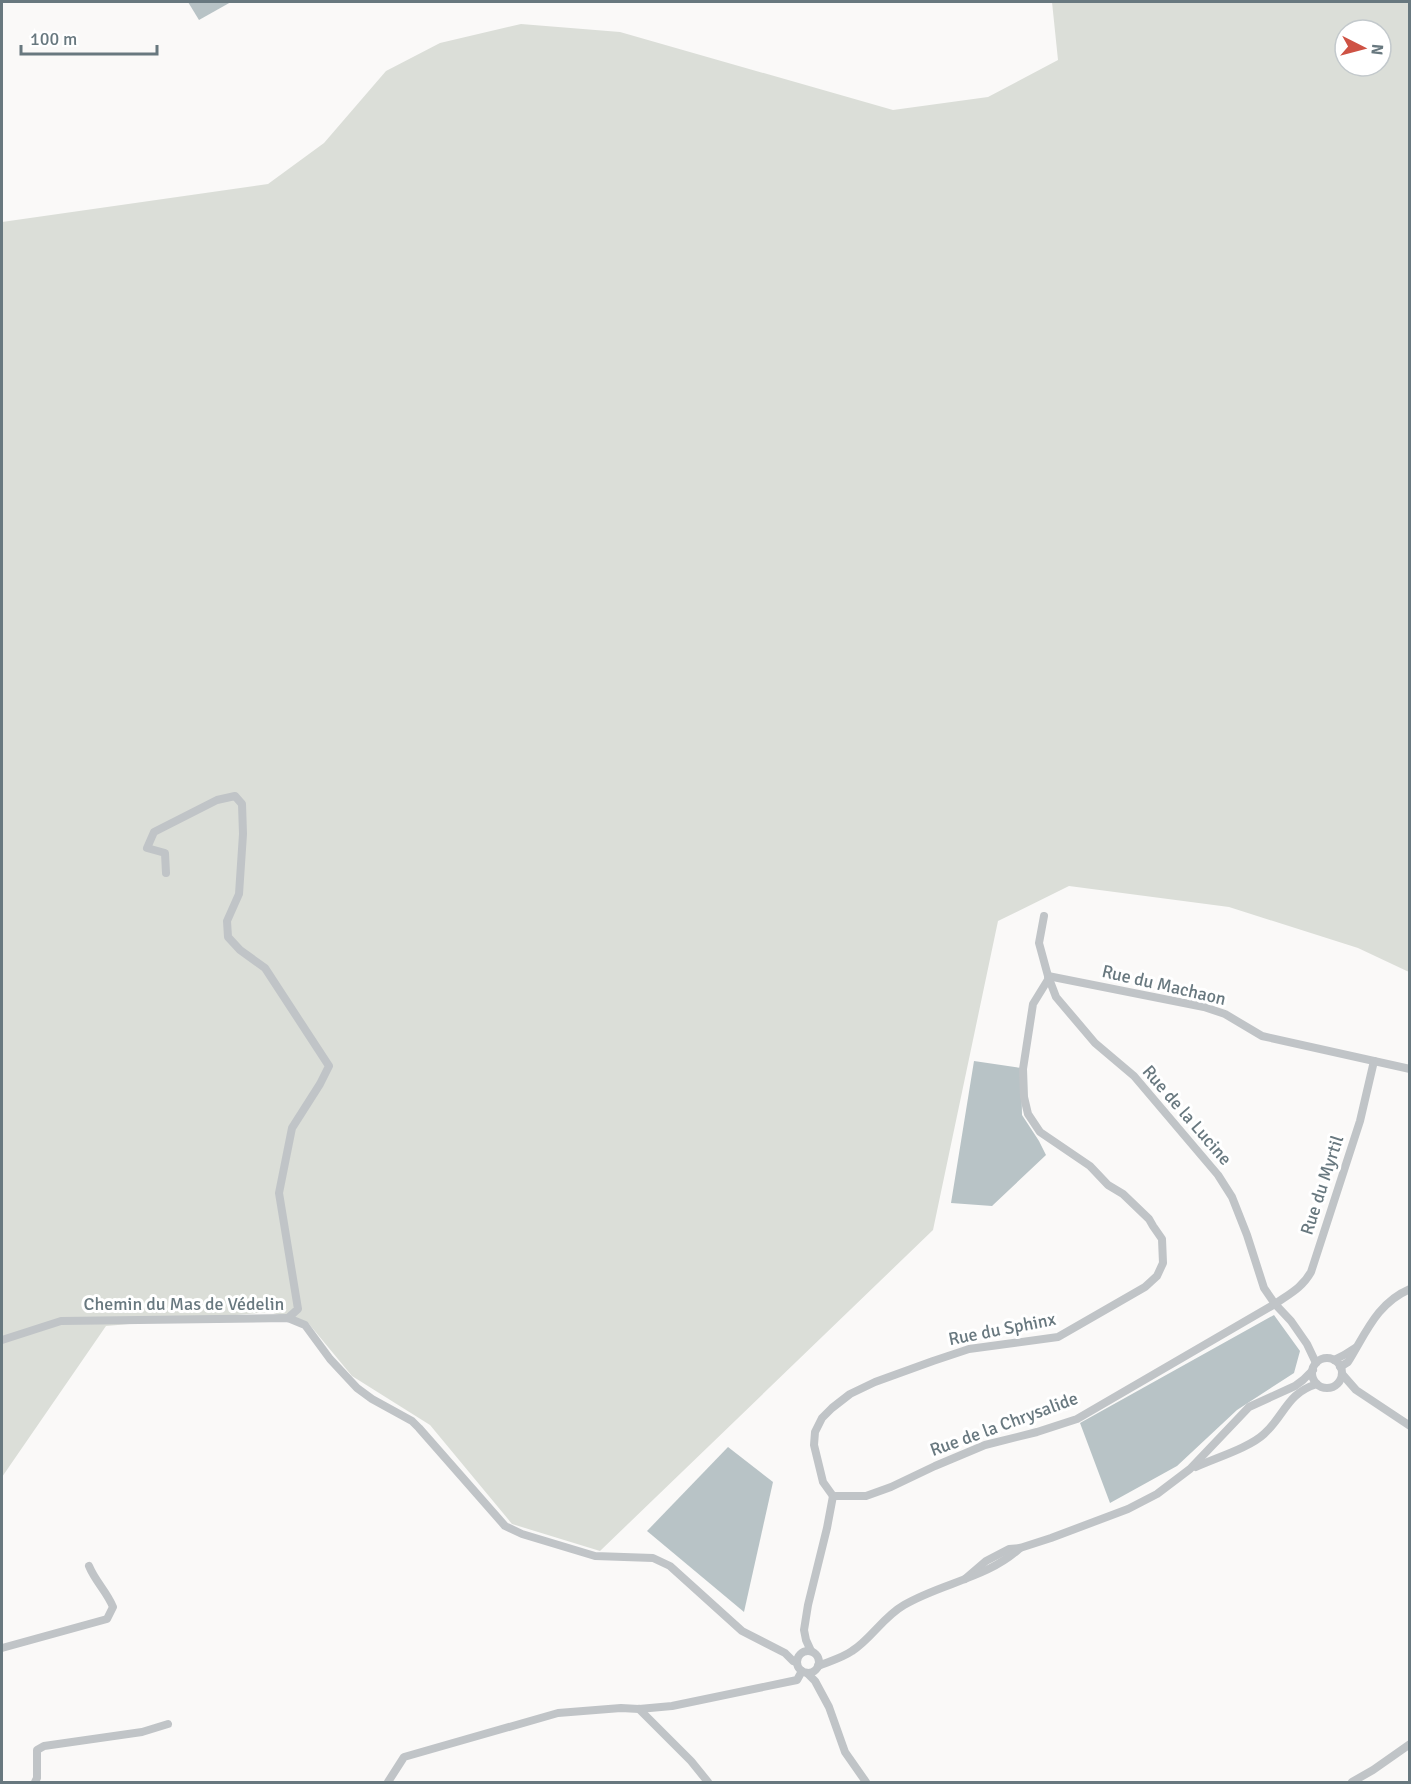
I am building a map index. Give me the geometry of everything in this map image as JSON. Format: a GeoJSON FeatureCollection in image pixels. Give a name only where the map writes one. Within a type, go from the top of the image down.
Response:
{"type":"FeatureCollection","features":[{"type":"Feature","properties":{"kind":"street"},"geometry":{"type":"LineString","coordinates":[[166,873],[165,853],[147,848],[154,832],[217,800],[235,796],[242,804],[243,834],[239,894],[227,921],[228,937],[240,950],[265,968],[329,1066],[292,1128],[279,1193],[298,1309],[288,1318]]}},
{"type":"Feature","properties":{"kind":"street","name":"Rue de la Lucine"},"geometry":{"type":"LineString","coordinates":[[1044,916],[1040,943],[1048,977],[1056,997],[1095,1043],[1134,1076],[1218,1175],[1232,1197],[1264,1288],[1307,1344],[1314,1367]]}},
{"type":"Feature","properties":{"kind":"street","name":"Rue du Machaon"},"geometry":{"type":"LineString","coordinates":[[1048,977],[1204,1007],[1225,1014],[1262,1036],[1410,1069]]}},
{"type":"Feature","properties":{"kind":"street","name":"Rue du Sphinx"},"geometry":{"type":"LineString","coordinates":[[833,1496],[823,1482],[814,1445],[815,1432],[822,1418],[850,1394],[933,1360],[969,1349],[1058,1337],[1145,1287],[1162,1269],[1164,1256],[1162,1239],[1149,1219],[1123,1194],[1107,1185],[1090,1166],[1040,1132],[1029,1114],[1024,1097],[1023,1069],[1029,1025],[1033,1004],[1048,977]]}},
{"type":"Feature","properties":{"kind":"street","name":"Rue du Myrtil"},"geometry":{"type":"LineString","coordinates":[[1275,1304],[1299,1289],[1311,1272],[1360,1121],[1374,1061]]}},
{"type":"Feature","properties":{"kind":"street"},"geometry":{"type":"LineString","coordinates":[[1314,1367],[1312,1375],[1317,1384],[1325,1388],[1339,1382],[1341,1370],[1380,1309],[1399,1293],[1410,1289]]}},
{"type":"Feature","properties":{"kind":"street","name":"Rue de la Chrysalide"},"geometry":{"type":"LineString","coordinates":[[833,1496],[866,1496],[985,1445],[1077,1419],[1275,1304]]}},
{"type":"Feature","properties":{"kind":"street","name":"Chemin du Mas de Védelin"},"geometry":{"type":"LineString","coordinates":[[2,1340],[61,1321],[288,1318],[305,1325],[330,1359],[357,1388],[412,1421],[505,1526],[522,1534],[595,1556],[653,1558],[670,1566],[742,1631],[784,1653],[793,1661],[805,1655]]}},
{"type":"Feature","properties":{"kind":"street","name":"Rue de la Lucine"},"geometry":{"type":"LineString","coordinates":[[1307,1344],[1330,1359]]}},
{"type":"Feature","properties":{"kind":"street"},"geometry":{"type":"LineString","coordinates":[[388,1782],[404,1757],[558,1713],[672,1706],[797,1680],[811,1670],[853,1651],[902,1605],[965,1580],[1020,1548],[1128,1509],[1156,1494],[1190,1469],[1249,1407],[1295,1386],[1304,1380],[1314,1367],[1330,1359],[1344,1356],[1358,1346]]}},
{"type":"Feature","properties":{"kind":"street"},"geometry":{"type":"LineString","coordinates":[[1330,1359],[1356,1390],[1410,1426]]}},
{"type":"Feature","properties":{"kind":"street"},"geometry":{"type":"LineString","coordinates":[[1190,1469],[1254,1441],[1270,1428],[1296,1393],[1317,1384]]}},
{"type":"Feature","properties":{"kind":"street"},"geometry":{"type":"LineString","coordinates":[[1335,1385],[1356,1390]]}},
{"type":"Feature","properties":{"kind":"street"},"geometry":{"type":"LineString","coordinates":[[833,1496],[808,1605],[804,1630],[805,1655],[814,1681],[829,1707],[845,1752],[866,1782]]}},
{"type":"Feature","properties":{"kind":"street"},"geometry":{"type":"LineString","coordinates":[[2,1648],[107,1619],[112,1607],[109,1596],[89,1566]]}},
{"type":"Feature","properties":{"kind":"street"},"geometry":{"type":"LineString","coordinates":[[805,1655],[838,1659]]}},
{"type":"Feature","properties":{"kind":"street"},"geometry":{"type":"LineString","coordinates":[[805,1655],[811,1670]]}},
{"type":"Feature","properties":{"kind":"street"},"geometry":{"type":"LineString","coordinates":[[639,1709],[691,1761],[708,1782]]}},
{"type":"Feature","properties":{"kind":"street"},"geometry":{"type":"LineString","coordinates":[[34,1782],[37,1779],[37,1750],[44,1746],[142,1732],[168,1724]]}},
{"type":"Feature","properties":{"kind":"street"},"geometry":{"type":"LineString","coordinates":[[1352,1782],[1410,1744]]}},
{"type":"Feature","properties":{"kind":"shaded area"},"geometry":{"type":"Polygon","coordinates":[[[188,2],[231,2],[199,20],[188,2]]]}},
{"type":"Feature","properties":{"kind":"shaded area"},"geometry":{"type":"Polygon","coordinates":[[[1052,2],[1409,2],[1409,972],[1358,948],[1229,907],[1069,886],[998,921],[933,1230],[600,1551],[512,1524],[430,1425],[352,1376],[309,1324],[270,1312],[106,1326],[2,1477],[2,222],[268,184],[324,143],[386,71],[440,43],[521,24],[620,32],[893,110],[988,97],[1058,60],[1052,2]]]}},
{"type":"Feature","properties":{"kind":"shaded area"},"geometry":{"type":"Polygon","coordinates":[[[974,1061],[1021,1068],[1022,1115],[1046,1155],[992,1206],[951,1203],[974,1061]]]}},
{"type":"Feature","properties":{"kind":"shaded area"},"geometry":{"type":"Polygon","coordinates":[[[1274,1315],[1300,1351],[1294,1373],[1237,1410],[1177,1466],[1110,1503],[1080,1423],[1274,1315]]]}},
{"type":"Feature","properties":{"kind":"shaded area"},"geometry":{"type":"Polygon","coordinates":[[[728,1447],[773,1482],[744,1612],[647,1531],[728,1447]]]}}]}
